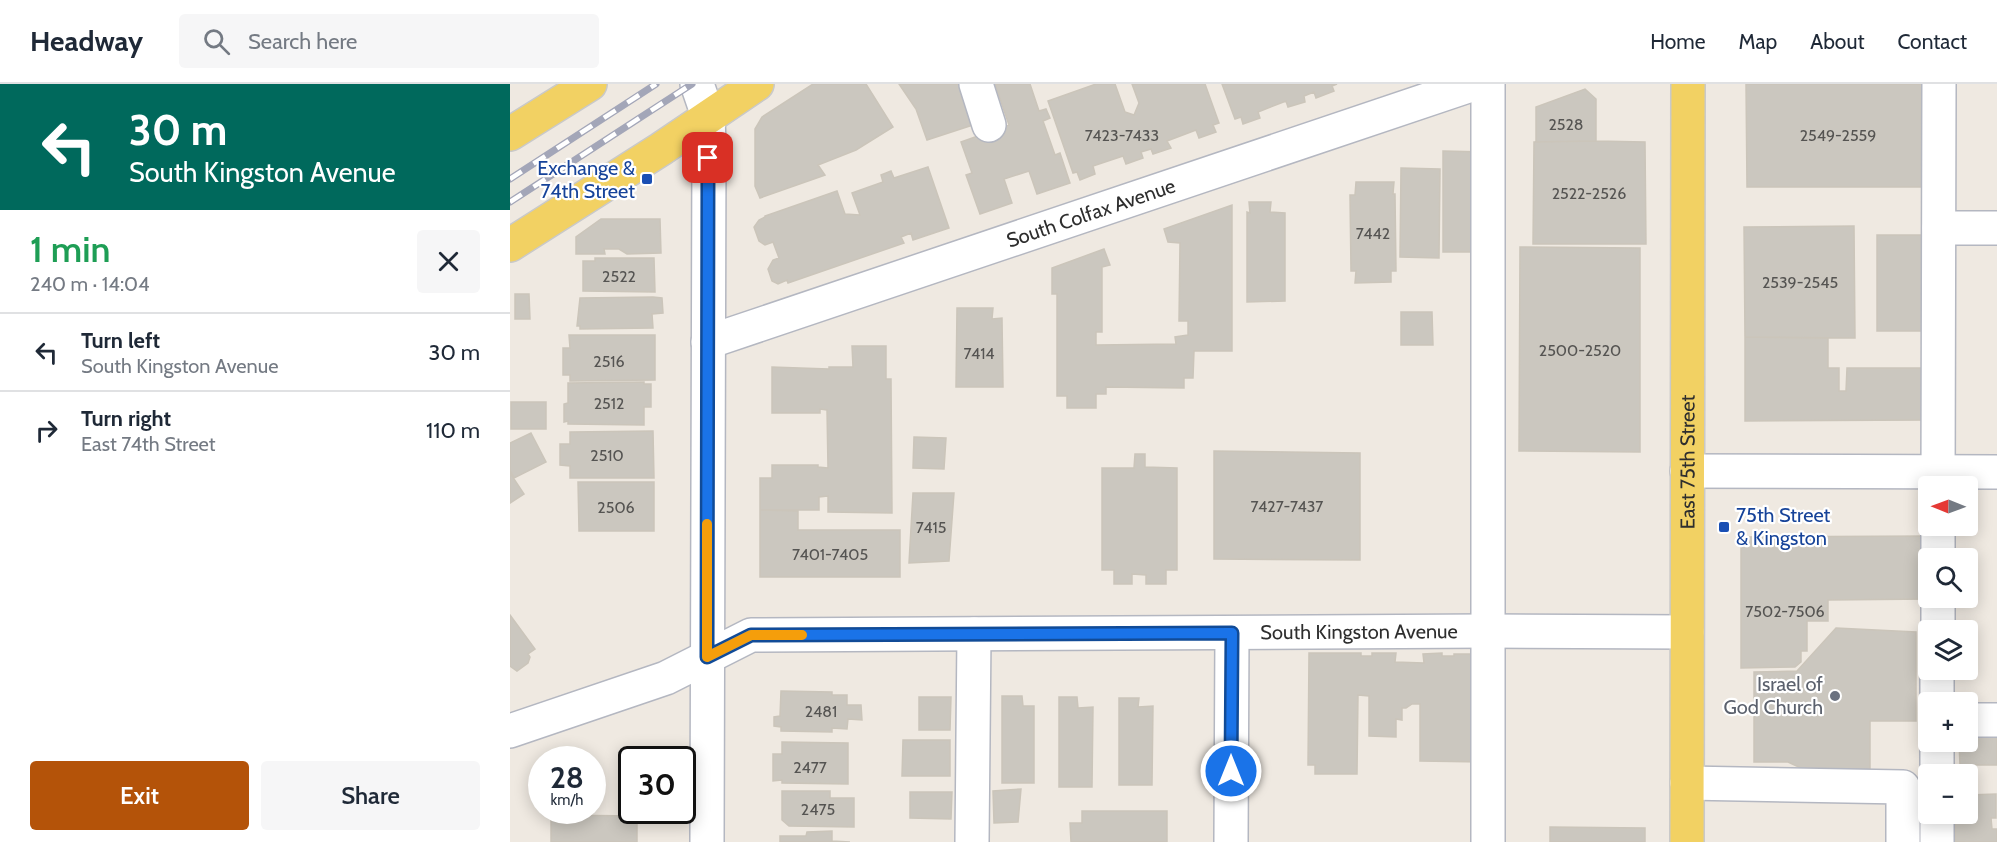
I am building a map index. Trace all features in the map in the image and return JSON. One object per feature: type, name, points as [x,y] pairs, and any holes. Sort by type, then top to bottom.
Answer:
[{"type":"main road","points":[[510,134],[590,84]]},
{"type":"main road","points":[[510,245],[661,149],[757,84]]},
{"type":"main road","name":"East 75th Street","points":[[1687,842],[1688,84]]},
{"type":"street","points":[[697,84],[708,116],[706,842]]},
{"type":"street","points":[[975,84],[989,125]]},
{"type":"street","name":"South Colfax Avenue","points":[[708,342],[1474,84]]},
{"type":"street","points":[[1488,84],[1488,842]]},
{"type":"street","points":[[1938,476],[1939,84]]},
{"type":"street","points":[[1938,228],[1997,228]]},
{"type":"street","points":[[1687,471],[1918,478]]},
{"type":"street","points":[[1963,476],[1997,472]]},
{"type":"street","name":"South Kingston Avenue","points":[[510,731],[666,678],[751,635],[1687,632]]},
{"type":"street","points":[[1231,842],[1232,633]]},
{"type":"street","points":[[972,842],[974,634]]},
{"type":"street","points":[[1978,720],[1997,720]]},
{"type":"street","points":[[1687,783],[1903,787],[1903,842]]},
{"type":"street","points":[[1937,824],[1937,842]]},
{"type":"building","points":[[813,84],[866,84],[893,127],[856,150],[818,165],[825,175],[760,198],[755,186],[755,129],[762,117]]},
{"type":"building","points":[[899,84],[963,84],[976,124],[927,140],[916,109]]},
{"type":"building","points":[[995,84],[1030,84],[1039,111],[1046,109],[1050,118],[1043,121],[1055,155],[1060,153],[1070,183],[1037,194],[1029,171],[1004,179],[1012,203],[980,214],[966,175],[972,173],[961,142],[1009,125]]},
{"type":"building","points":[[1096,84],[1115,84],[1125,112],[1134,115],[1139,103],[1132,84],[1205,84],[1219,123],[1213,125],[1216,132],[1199,138],[1196,130],[1167,141],[1171,148],[1153,154],[1151,149],[1141,152],[1143,158],[1126,164],[1123,156],[1093,166],[1095,174],[1080,180],[1077,172],[1073,173],[1048,101]]},
{"type":"building","points":[[1222,84],[1337,84],[1332,86],[1334,91],[1316,98],[1314,92],[1304,96],[1305,102],[1288,107],[1286,101],[1258,112],[1260,118],[1243,124],[1241,117],[1235,119]]},
{"type":"building","points":[[1746,84],[1929,84],[1930,187],[1747,187]]},
{"type":"building","points":[[1585,89],[1596,99],[1596,141],[1536,142],[1536,107]]},
{"type":"building","points":[[1534,142],[1645,142],[1646,244],[1533,244]]},
{"type":"building","points":[[1443,151],[1485,152],[1486,252],[1443,252]]},
{"type":"building","points":[[928,167],[949,228],[913,240],[911,233],[901,237],[904,243],[788,283],[787,280],[778,284],[772,281],[768,269],[773,260],[779,258],[773,242],[765,245],[759,241],[754,227],[759,220],[837,191],[845,214],[860,215],[852,193],[883,182],[881,175],[891,171],[894,178]]},
{"type":"building","points":[[1401,168],[1440,169],[1439,258],[1400,257]]},
{"type":"building","points":[[1356,182],[1394,182],[1396,271],[1391,271],[1391,282],[1355,283],[1356,271],[1351,271],[1350,195],[1355,195]]},
{"type":"building","points":[[1249,202],[1271,202],[1270,212],[1285,213],[1285,301],[1247,302]]},
{"type":"building","points":[[1232,205],[1232,351],[1194,351],[1193,378],[1184,378],[1184,388],[1106,387],[1106,394],[1096,394],[1096,408],[1067,408],[1067,396],[1057,396],[1057,294],[1052,294],[1052,268],[1104,249],[1110,265],[1102,267],[1102,332],[1096,332],[1096,345],[1176,344],[1175,337],[1188,335],[1188,321],[1179,321],[1180,243],[1168,242],[1164,229]]},
{"type":"building","points":[[601,219],[660,219],[661,253],[627,254],[619,249],[604,249],[605,254],[576,254],[576,237]]},
{"type":"building","points":[[1854,226],[1855,338],[1745,337],[1744,227]]},
{"type":"building","points":[[1877,235],[1923,235],[1923,331],[1877,331]]},
{"type":"building","points":[[1520,247],[1640,248],[1640,452],[1519,451]]},
{"type":"building","points":[[595,258],[654,258],[655,292],[583,291],[583,261],[595,261]]},
{"type":"building","points":[[515,294],[529,294],[530,319],[515,319]]},
{"type":"building","points":[[580,298],[662,298],[663,313],[652,314],[653,328],[580,329],[580,326],[577,326]]},
{"type":"building","points":[[957,308],[993,308],[992,319],[1002,318],[1003,387],[956,387]]},
{"type":"building","points":[[1401,312],[1432,312],[1433,345],[1401,345]]},
{"type":"building","points":[[569,335],[655,335],[655,380],[570,381],[570,375],[563,375],[563,348],[570,348]]},
{"type":"building","points":[[1745,337],[1828,338],[1828,368],[1839,368],[1839,391],[1846,391],[1847,368],[1928,368],[1928,420],[1745,421]]},
{"type":"building","points":[[852,346],[886,346],[886,379],[891,379],[892,513],[828,512],[828,496],[819,497],[819,510],[760,510],[760,478],[772,478],[772,465],[818,465],[818,467],[828,468],[827,410],[820,409],[820,413],[772,413],[772,367],[829,369],[829,367],[853,367]]},
{"type":"building","points":[[644,382],[644,384],[651,384],[651,407],[644,407],[644,425],[568,424],[568,421],[564,422],[564,404],[568,403],[568,383]]},
{"type":"building","points":[[511,402],[546,402],[546,429],[511,429]]},
{"type":"building","points":[[653,431],[654,478],[570,478],[570,466],[560,465],[560,444],[570,444],[570,432]]},
{"type":"building","points":[[531,433],[546,462],[514,478],[510,470],[510,443]]},
{"type":"building","points":[[914,437],[946,438],[944,469],[913,468]]},
{"type":"building","points":[[1214,451],[1360,453],[1360,560],[1214,559]]},
{"type":"building","points":[[1135,454],[1145,454],[1145,467],[1177,468],[1177,570],[1166,570],[1166,584],[1146,584],[1146,575],[1132,574],[1132,584],[1114,584],[1114,570],[1102,570],[1102,468],[1134,468]]},
{"type":"building","points":[[510,473],[524,494],[510,503]]},
{"type":"building","points":[[578,482],[654,482],[654,531],[579,531]]},
{"type":"building","points":[[913,493],[954,493],[949,561],[909,563]]},
{"type":"building","points":[[760,510],[798,511],[798,530],[900,530],[900,577],[760,577]]},
{"type":"building","points":[[1928,536],[1928,548],[1918,548],[1918,599],[1828,600],[1828,621],[1807,621],[1807,651],[1801,651],[1801,662],[1795,667],[1741,668],[1741,537]]},
{"type":"building","points":[[510,615],[535,649],[528,654],[530,657],[528,663],[517,671],[510,666]]},
{"type":"building","name":"Israel of God Church","points":[[1836,628],[1916,632],[1916,721],[1870,721],[1870,769],[1825,769],[1825,779],[1788,762],[1754,762],[1754,672],[1797,671]]},
{"type":"building","points":[[1309,653],[1361,653],[1361,656],[1372,656],[1372,653],[1396,653],[1395,662],[1424,663],[1423,654],[1442,653],[1442,656],[1454,656],[1454,654],[1472,654],[1482,762],[1420,761],[1420,704],[1402,708],[1402,720],[1396,719],[1396,737],[1369,736],[1369,696],[1358,695],[1357,774],[1315,774],[1315,765],[1308,765]]},
{"type":"building","points":[[781,691],[832,692],[832,695],[847,695],[847,705],[861,705],[862,720],[848,719],[847,729],[832,728],[832,732],[781,731],[781,727],[774,726],[774,717],[780,716]]},
{"type":"building","points":[[1002,696],[1022,696],[1023,706],[1034,706],[1034,783],[1002,783]]},
{"type":"building","points":[[919,697],[951,697],[950,730],[919,730]]},
{"type":"building","points":[[1059,697],[1077,697],[1078,708],[1093,707],[1092,787],[1059,787]]},
{"type":"building","points":[[1119,698],[1139,698],[1138,707],[1153,706],[1152,785],[1119,785]]},
{"type":"building","points":[[1978,735],[1997,736],[1997,765],[1960,764],[1959,752],[1978,752]]},
{"type":"building","points":[[903,740],[950,740],[950,776],[902,776]]},
{"type":"building","points":[[782,742],[848,743],[848,784],[773,781],[773,754],[782,754]]},
{"type":"building","points":[[1021,789],[1018,822],[994,823],[993,791]]},
{"type":"building","points":[[782,791],[830,791],[830,798],[854,798],[854,827],[789,826],[782,820]]},
{"type":"building","points":[[910,792],[952,792],[951,819],[910,818]]},
{"type":"building","points":[[1996,794],[1996,818],[1991,818],[1992,829],[1997,829],[1997,842],[1955,842],[1955,824],[1978,824],[1978,795]]},
{"type":"building","points":[[1082,811],[1167,811],[1167,842],[1071,842],[1070,823],[1082,823]]},
{"type":"building","points":[[606,816],[618,816],[618,824],[637,824],[637,842],[551,842],[551,824],[606,824]]},
{"type":"building","points":[[1550,827],[1645,828],[1645,842],[1550,842]]},
{"type":"building","points":[[832,831],[832,841],[850,842],[780,842],[780,836],[806,836],[807,832]]},
{"type":"railway","points":[[510,179],[656,84]]},
{"type":"railway","points":[[510,202],[692,84]]},
{"type":"slow traffic","points":[[707,524],[707,657],[751,635],[802,635]]},
{"type":"place","name":"Exchange & 74th Street","points":[[647,179]]},
{"type":"place","name":"75th Street & Kingston","points":[[1724,527]]},
{"type":"place","name":"Israel of God Church","points":[[1835,696]]},
{"type":"route","points":[[708,158],[707,657],[751,635],[1232,633],[1231,771]]}]
